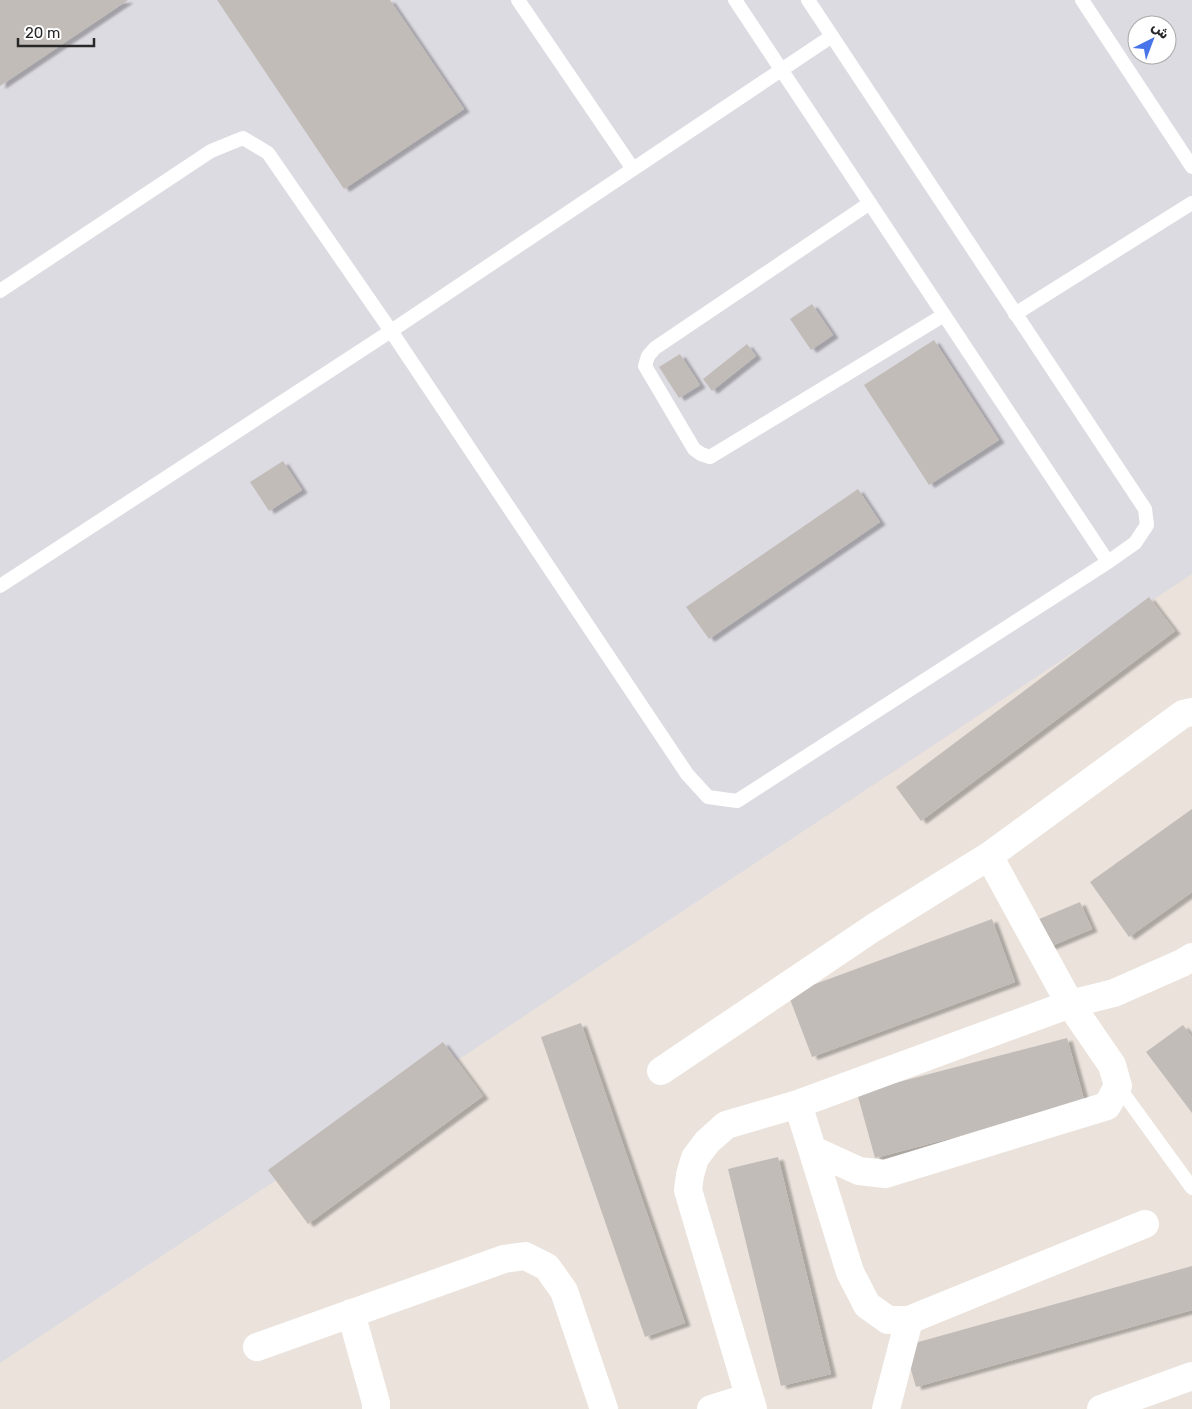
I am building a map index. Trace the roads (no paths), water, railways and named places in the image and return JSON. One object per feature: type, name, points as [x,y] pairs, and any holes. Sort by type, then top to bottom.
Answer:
[{"type":"street","points":[[661,1071],[873,928],[989,856],[1184,714],[1192,712]]},
{"type":"street","points":[[813,1150],[859,1170],[885,1174],[1107,1106],[1118,1086],[1112,1065],[1070,1004],[989,856]]},
{"type":"street","points":[[711,1409],[751,1403],[688,1190],[695,1158],[707,1142],[726,1125],[798,1104],[1070,1004],[1114,993],[1192,957]]},
{"type":"street","points":[[798,1104],[850,1272],[867,1305],[888,1320],[909,1320],[1145,1224]]},
{"type":"street","points":[[257,1347],[504,1259],[525,1256],[547,1267],[564,1292],[604,1409]]},
{"type":"street","points":[[351,1313],[376,1403],[376,1409]]},
{"type":"street","points":[[886,1409],[909,1320]]},
{"type":"street","points":[[1101,1409],[1192,1376]]},
{"type":"lane","points":[[518,0],[633,169]]},
{"type":"lane","points":[[735,0],[1108,562]]},
{"type":"lane","points":[[0,291],[211,151],[243,138],[268,153],[391,331],[687,774],[708,797],[737,801],[1108,562],[1135,543],[1147,525],[1145,509],[808,0]]},
{"type":"lane","points":[[1082,0],[1192,167]]},
{"type":"lane","points":[[0,586],[391,331],[832,36]]},
{"type":"lane","points":[[870,203],[655,348],[648,356],[644,366],[694,449],[710,457],[944,314]]},
{"type":"lane","points":[[1015,314],[1192,203]]},
{"type":"lane","points":[[1118,1086],[1192,1188]]}]
